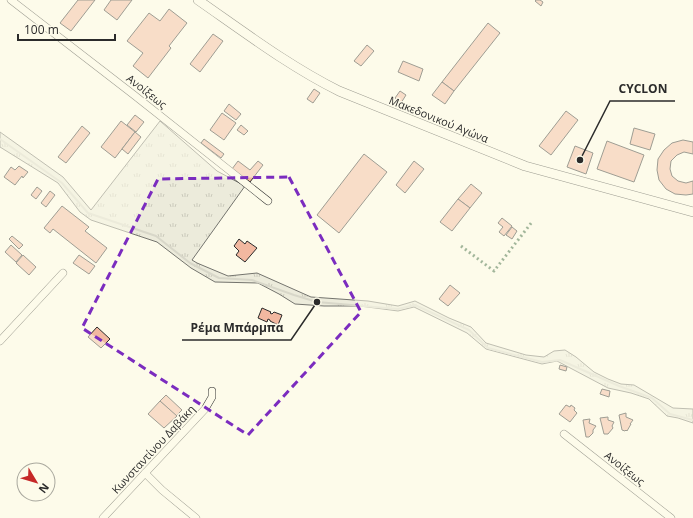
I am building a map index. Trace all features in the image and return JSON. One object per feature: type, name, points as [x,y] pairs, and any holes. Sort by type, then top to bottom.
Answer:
[{"type":"main road","name":"Μακεδονικού Αγώνα","points":[[198,0],[272,52],[316,80],[339,91],[525,166],[693,212]]},
{"type":"street","name":"Ανοίξεως","points":[[11,0],[268,201]]},
{"type":"street","points":[[0,341],[63,273]]},
{"type":"street","name":"Κωνσταντίνου Δαβάκη","points":[[103,518],[205,409],[212,397],[212,391]]},
{"type":"street","name":"Ανοίξεως","points":[[564,434],[671,518]]},
{"type":"street","points":[[145,473],[162,490],[196,518]]},
{"type":"highlighted area","points":[[289,177],[361,312],[248,435],[82,328],[158,179]]},
{"type":"green space","points":[[160,121],[217,171],[245,186],[192,260],[197,263],[228,276],[257,273],[311,297],[368,301],[398,306],[415,301],[471,327],[486,343],[526,355],[544,357],[554,351],[565,350],[594,372],[608,379],[621,384],[634,385],[673,408],[693,409],[693,423],[667,416],[649,399],[608,388],[557,361],[542,364],[486,349],[467,333],[414,307],[398,311],[360,306],[295,304],[258,283],[215,282],[191,268],[157,242],[91,220],[80,212],[58,183],[0,147],[0,132],[63,177],[91,210]]},
{"type":"building","points":[[78,0],[95,0],[71,31],[60,23]]},
{"type":"building","points":[[111,0],[132,0],[117,20],[104,10]]},
{"type":"building","points":[[535,1],[543,2],[541,6]]},
{"type":"building","points":[[169,9],[187,23],[169,46],[171,48],[148,78],[133,66],[143,53],[127,41],[149,13],[160,21]]},
{"type":"building","points":[[488,23],[500,33],[454,91],[442,82]]},
{"type":"building","points":[[213,34],[223,41],[200,72],[190,64]]},
{"type":"building","points":[[367,45],[374,51],[361,66],[354,61]]},
{"type":"building","points":[[403,61],[423,69],[419,81],[398,72]]},
{"type":"building","points":[[442,82],[454,91],[445,104],[432,95]]},
{"type":"building","points":[[314,89],[320,93],[313,103],[307,99]]},
{"type":"building","points":[[400,91],[406,95],[401,103],[395,98]]},
{"type":"building","points":[[229,104],[241,114],[236,120],[224,111]]},
{"type":"building","points":[[566,111],[578,120],[551,155],[539,146]]},
{"type":"building","points":[[222,113],[236,123],[224,140],[210,130]]},
{"type":"building","points":[[135,115],[144,122],[136,132],[127,125]]},
{"type":"building","points":[[121,121],[135,132],[115,158],[101,147]]},
{"type":"building","points":[[241,125],[248,131],[244,135],[237,130]]},
{"type":"building","points":[[82,126],[90,133],[66,163],[58,157]]},
{"type":"building","points":[[634,128],[655,134],[650,150],[630,144]]},
{"type":"building","points":[[135,132],[141,137],[128,154],[122,149]]},
{"type":"building","points":[[204,139],[224,154],[221,158],[201,143]]},
{"type":"building","points":[[683,140],[693,142],[693,154],[684,152],[677,155],[671,161],[670,169],[672,176],[678,181],[686,183],[693,181],[693,194],[686,195],[675,194],[666,189],[659,180],[657,170],[658,159],[664,150],[672,143]]},
{"type":"building","points":[[607,141],[644,155],[634,182],[597,169]]},
{"type":"building","points":[[575,146],[593,153],[586,174],[567,167]]},
{"type":"building","points":[[364,154],[387,172],[339,233],[317,215]]},
{"type":"building","points":[[238,161],[250,170],[258,161],[263,165],[250,182],[232,169]]},
{"type":"building","points":[[414,161],[424,169],[405,193],[396,185]]},
{"type":"building","points":[[19,166],[28,172],[23,178],[22,176],[15,185],[4,177],[11,167],[15,170]]},
{"type":"building","points":[[471,184],[482,193],[470,208],[458,199]]},
{"type":"building","points":[[37,187],[42,191],[36,199],[31,195]]},
{"type":"building","points":[[50,191],[55,195],[46,207],[41,203]]},
{"type":"building","points":[[458,199],[470,208],[452,231],[440,222]]},
{"type":"building","points":[[62,206],[89,227],[85,231],[107,248],[96,263],[53,229],[50,233],[44,228]]},
{"type":"building","points":[[502,218],[512,226],[504,236],[499,232],[503,227],[498,223]]},
{"type":"building","points":[[512,227],[517,231],[512,239],[506,235]]},
{"type":"building","points":[[12,236],[23,245],[19,249],[9,239]]},
{"type":"building","points":[[239,239],[245,244],[247,241],[257,248],[245,262],[236,255],[239,251],[234,246]]},
{"type":"building","points":[[11,245],[22,255],[16,262],[5,252]]},
{"type":"building","points":[[23,255],[36,267],[29,275],[16,263]]},
{"type":"building","points":[[79,255],[95,266],[89,274],[73,263]]},
{"type":"building","points":[[450,285],[460,293],[448,306],[439,299]]},
{"type":"building","points":[[262,308],[271,312],[270,313],[272,314],[274,312],[282,315],[278,325],[268,319],[267,322],[258,318]]},
{"type":"building","points":[[97,327],[110,339],[101,348],[88,337]]},
{"type":"building","points":[[560,365],[567,367],[566,371],[559,369]]},
{"type":"building","points":[[602,389],[610,391],[609,397],[600,394]]},
{"type":"building","points":[[166,395],[182,410],[176,416],[160,401]]},
{"type":"building","points":[[160,401],[177,416],[164,428],[148,414]]},
{"type":"building","points":[[566,405],[570,407],[571,405],[575,408],[574,410],[577,413],[570,422],[559,414]]},
{"type":"building","points":[[626,413],[626,417],[633,420],[627,431],[625,431],[622,430],[619,415]]},
{"type":"building","points":[[608,417],[608,420],[614,422],[612,426],[613,428],[608,434],[604,434],[600,418]]},
{"type":"building","points":[[590,419],[589,423],[596,426],[593,433],[589,437],[586,437],[583,420]]},
{"type":"waterway","points":[[0,139],[62,183],[88,213],[156,236],[190,263],[219,278],[252,280],[317,302],[398,309],[415,305],[469,330],[488,348],[542,362],[560,360],[619,386],[652,398],[670,414],[693,420]]},
{"type":"hedge","points":[[461,246],[494,271],[532,222]]},
{"type":"place","name":"CYCLON","points":[[580,160]]},
{"type":"place","name":"Ρέμα Μπάρμπα","points":[[317,302]]}]
